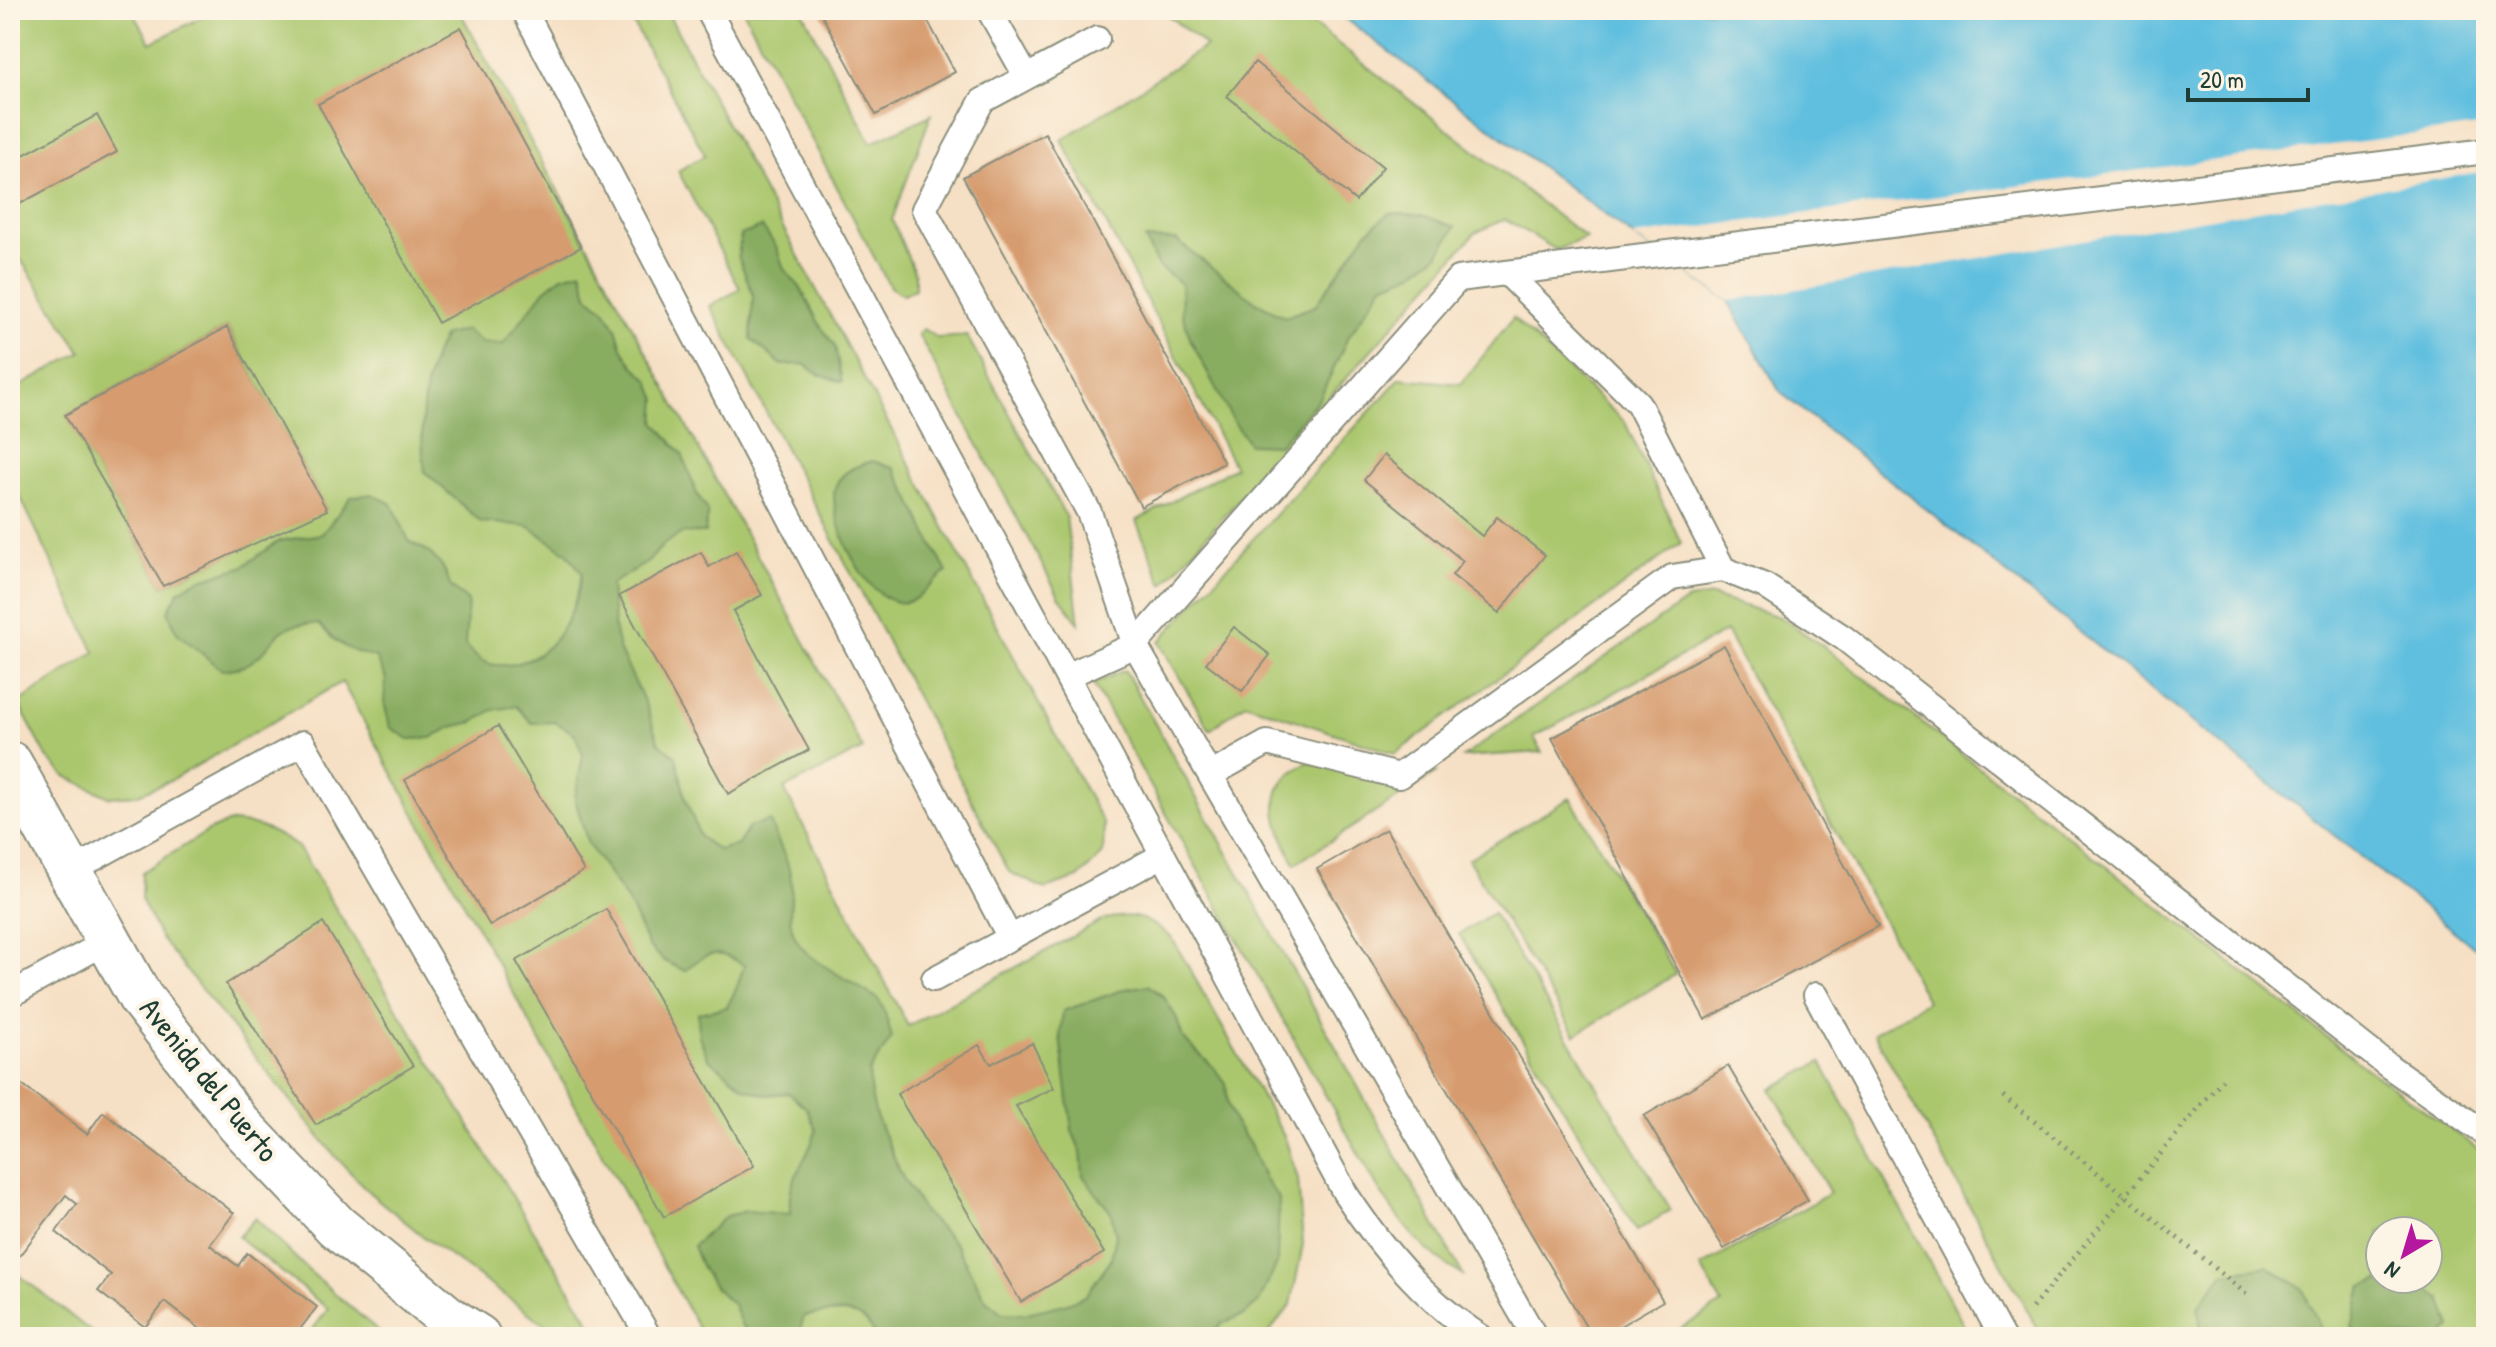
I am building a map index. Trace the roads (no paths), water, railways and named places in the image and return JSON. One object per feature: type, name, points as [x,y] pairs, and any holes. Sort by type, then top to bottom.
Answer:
[{"type":"street","name":"Avenida del Puerto","points":[[10,764],[140,997],[238,1123],[336,1226],[448,1318],[478,1337]]},
{"type":"lane","points":[[524,10],[1010,938]]},
{"type":"lane","points":[[708,10],[1345,1193],[1369,1231],[1424,1290],[1481,1337]]},
{"type":"lane","points":[[989,10],[1026,76]]},
{"type":"lane","points":[[1097,39],[982,101],[924,209],[1089,512],[1135,645],[1535,1337]]},
{"type":"lane","points":[[1067,676],[1135,645],[1458,279],[2486,151]]},
{"type":"lane","points":[[1507,273],[1638,403],[1723,569]]},
{"type":"lane","points":[[1210,775],[1267,743],[1399,776],[1672,577],[1723,569],[1765,586],[1844,638],[2390,1067],[2486,1134]]},
{"type":"lane","points":[[69,872],[303,743],[649,1337]]},
{"type":"lane","points":[[934,979],[1163,855]]},
{"type":"lane","points":[[10,995],[108,941]]},
{"type":"lane","points":[[1816,995],[2002,1337]]},
{"type":"water","points":[[1334,10],[2486,10],[2486,957],[1780,392],[1728,301],[1633,236]]}]
